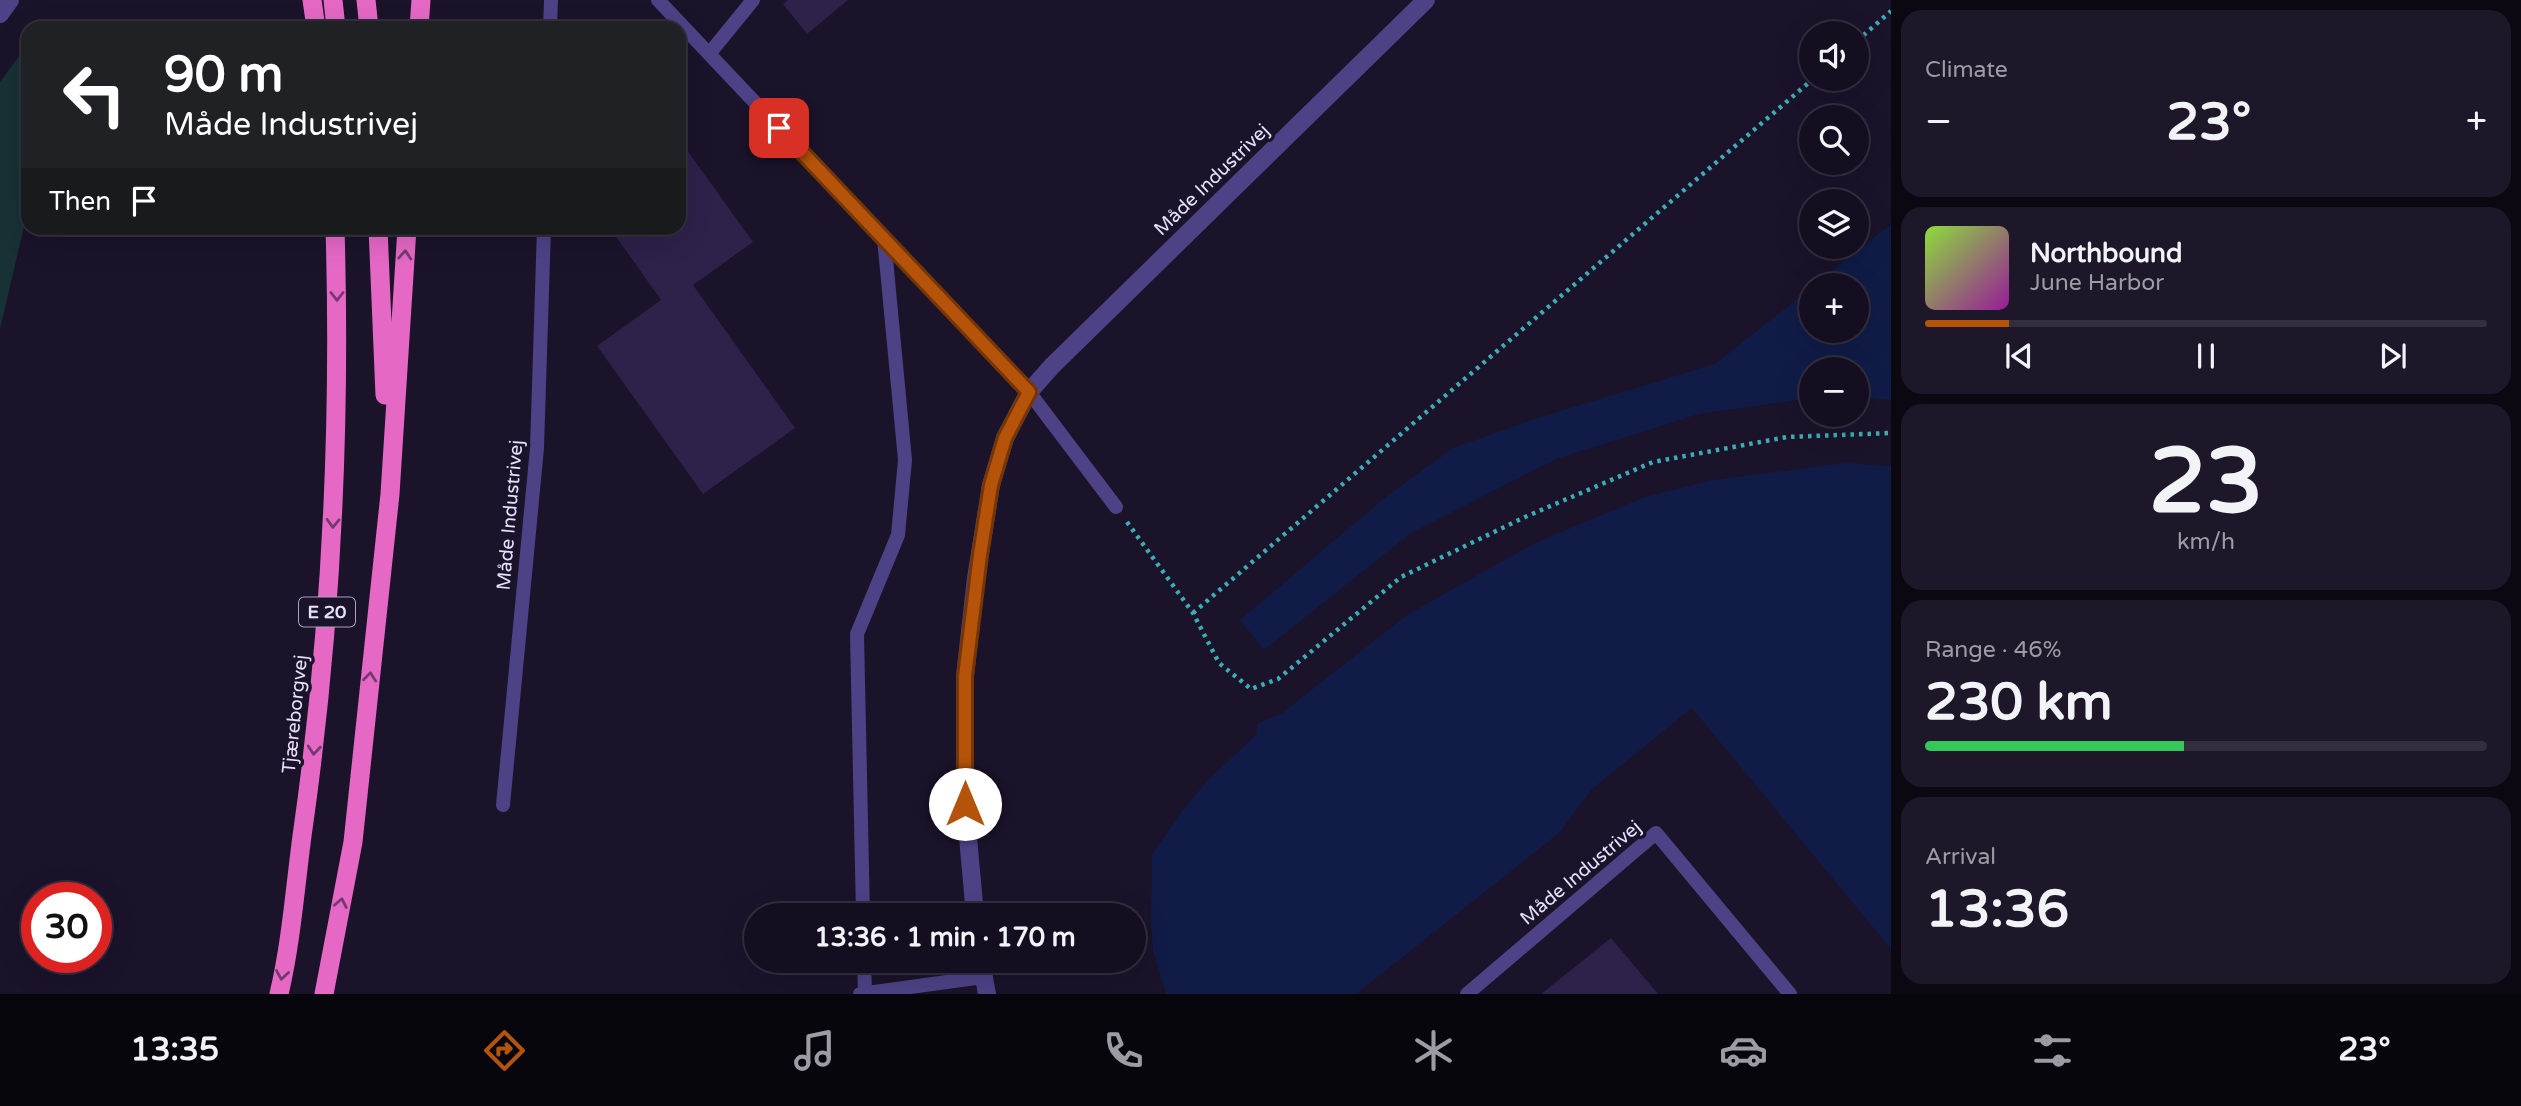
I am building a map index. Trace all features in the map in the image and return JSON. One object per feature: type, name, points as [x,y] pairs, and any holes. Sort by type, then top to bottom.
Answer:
[{"type":"highway","points":[[312,0],[315,21]]},
{"type":"highway","points":[[333,0],[335,21]]},
{"type":"highway","points":[[366,0],[368,21]]},
{"type":"highway","points":[[420,21],[421,0]]},
{"type":"highway","name":"Tjæreborgvej","points":[[279,994],[313,763],[331,559],[337,425],[335,235]]},
{"type":"highway","name":"E 20","points":[[324,994],[353,842],[390,494],[378,235]]},
{"type":"highway","points":[[390,494],[407,235]]},
{"type":"street","points":[[0,14],[10,0]]},
{"type":"street","name":"Måde Industrivej","points":[[974,903],[965,804],[965,676],[976,578],[991,485],[1005,438],[1029,392],[1090,326],[1426,0]]},
{"type":"lane","points":[[550,21],[551,0]]},
{"type":"lane","points":[[658,0],[678,21]]},
{"type":"lane","points":[[709,54],[753,0]]},
{"type":"lane","points":[[686,30],[1029,392],[1116,507]]},
{"type":"lane","name":"Måde Industrivej","points":[[503,805],[537,448],[544,235]]},
{"type":"lane","points":[[863,903],[857,634],[898,535],[905,460],[884,238]]},
{"type":"lane","name":"Måde Industrivej","points":[[1466,994],[1657,833],[1790,994]]},
{"type":"lane","points":[[863,973],[862,994],[984,977]]},
{"type":"path","points":[[1869,30],[1891,11]]},
{"type":"path","points":[[1193,613],[1799,91]]},
{"type":"path","points":[[1116,507],[1193,613],[1219,663],[1251,689],[1278,679],[1401,577],[1525,517],[1653,462],[1787,437],[1891,433]]},
{"type":"green space","points":[[21,54],[22,235],[0,329],[0,82]]},
{"type":"water","points":[[1891,224],[1891,400],[1869,398],[1869,357],[1799,357],[1799,400],[1699,414],[1556,459],[1411,533],[1264,650],[1240,620],[1388,495],[1453,448],[1537,418],[1715,364],[1799,298],[1799,343],[1869,343],[1869,273],[1829,273],[1847,259],[1869,259],[1869,241]]},
{"type":"water","points":[[1845,463],[1891,466],[1891,949],[1692,708],[1592,789],[1559,833],[1356,994],[1166,994],[1153,950],[1152,855],[1182,811],[1208,780],[1257,734],[1257,724],[1282,713],[1407,615],[1535,543],[1642,498],[1713,480]]},
{"type":"building","points":[[788,0],[848,0],[807,34],[783,4]]},
{"type":"building","points":[[686,149],[753,242],[693,285],[795,428],[703,494],[597,346],[661,300],[615,235],[686,235]]},
{"type":"building","points":[[1611,938],[1658,994],[1541,994]]},
{"type":"route","points":[[779,128],[1029,392],[1005,438],[991,485],[976,578],[965,676],[965,804]]}]
